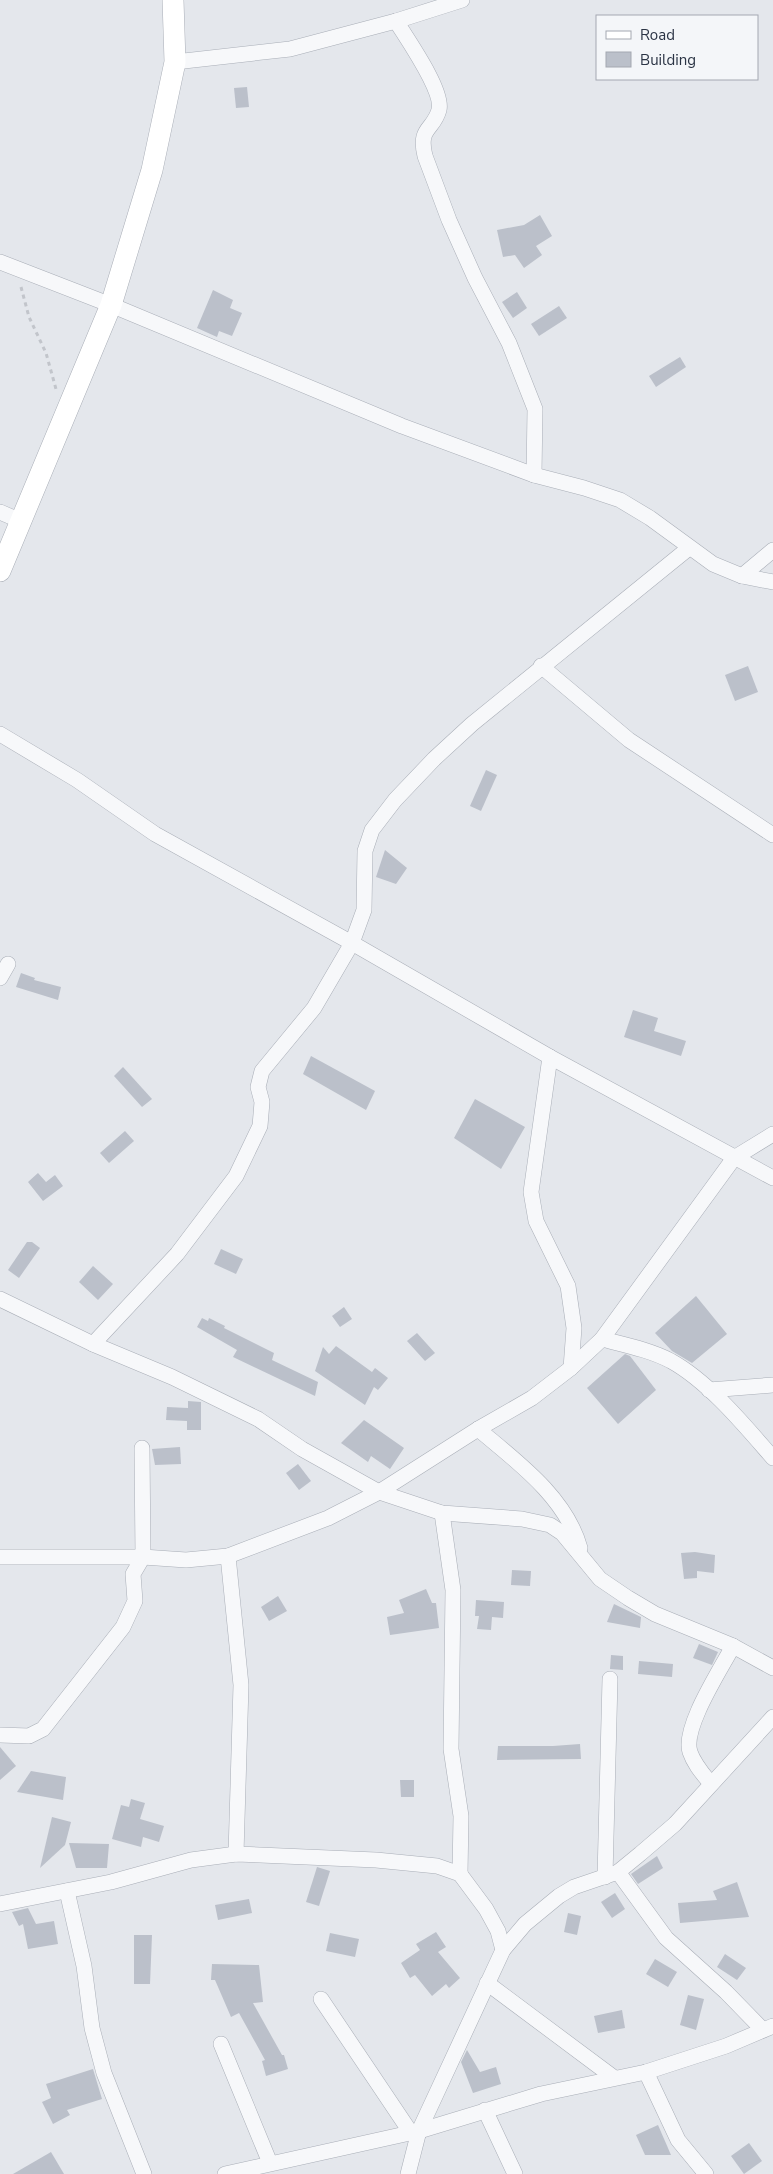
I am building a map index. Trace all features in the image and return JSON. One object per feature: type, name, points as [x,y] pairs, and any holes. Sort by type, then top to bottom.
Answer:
[{"type":"main road","points":[[0,571],[111,305],[152,170],[175,62],[174,0]]},
{"type":"street","points":[[175,62],[290,49],[396,21],[462,0]]},
{"type":"street","points":[[396,21],[432,83],[438,98],[439,110],[424,135],[422,145],[425,156],[448,220],[475,278],[509,343],[535,409],[534,476]]},
{"type":"street","points":[[6,265],[111,305],[402,426],[534,476],[584,488],[620,500],[650,518],[713,564],[742,576],[773,582]]},
{"type":"street","points":[[0,512],[21,521]]},
{"type":"street","points":[[93,1344],[177,1254],[236,1176],[260,1126],[262,1102],[258,1087],[262,1071],[314,1008],[352,943],[364,910],[365,851],[372,830],[395,800],[434,758],[542,666],[689,548]]},
{"type":"street","points":[[742,576],[773,550]]},
{"type":"street","points":[[542,666],[629,740],[773,835]]},
{"type":"street","points":[[0,734],[76,780],[154,834],[352,943],[550,1057],[773,1178]]},
{"type":"street","points":[[0,978],[8,964]]},
{"type":"street","points":[[550,1057],[531,1192],[536,1221],[568,1286],[574,1328],[571,1368]]},
{"type":"street","points":[[0,1557],[143,1557],[194,1560],[228,1556],[328,1518],[378,1492],[478,1429],[532,1398],[571,1368],[602,1339],[734,1158],[773,1134]]},
{"type":"street","points":[[0,1299],[93,1344],[172,1377],[258,1419],[302,1449],[378,1492],[442,1513],[528,1520],[550,1525],[562,1534],[600,1578],[635,1602],[695,1632],[733,1646],[773,1668]]},
{"type":"street","points":[[602,1339],[655,1354],[672,1362],[709,1390],[739,1418],[773,1458]]},
{"type":"street","points":[[709,1390],[773,1385]]},
{"type":"street","points":[[478,1429],[518,1462],[547,1492],[563,1513],[577,1537],[583,1559]]},
{"type":"street","points":[[0,1735],[29,1736],[37,1733],[50,1722],[123,1627],[135,1601],[134,1574],[143,1557],[142,1448]]},
{"type":"street","points":[[442,1513],[453,1590],[451,1749],[461,1816],[460,1874]]},
{"type":"street","points":[[228,1556],[241,1685],[236,1854]]},
{"type":"street","points":[[711,1784],[696,1766],[690,1751],[688,1737],[694,1721],[733,1646]]},
{"type":"street","points":[[225,2174],[415,2132],[485,2110],[613,2077],[646,2072],[726,2046],[768,2028],[666,1938],[612,1874],[610,1679]]},
{"type":"street","points":[[408,2174],[415,2132],[503,1950],[525,1924],[558,1896],[612,1874],[675,1824],[773,1718]]},
{"type":"street","points":[[0,1904],[111,1882],[191,1860],[236,1854],[376,1860],[437,1866],[460,1874],[486,1909],[498,1932],[503,1950]]},
{"type":"street","points":[[67,1890],[84,1966],[92,2028],[104,2073],[144,2174]]},
{"type":"street","points":[[487,1983],[613,2077]]},
{"type":"street","points":[[321,1999],[415,2132]]},
{"type":"street","points":[[221,2044],[270,2163]]},
{"type":"street","points":[[646,2072],[678,2140],[706,2174]]},
{"type":"street","points":[[485,2110],[515,2174]]},
{"type":"path","points":[[6,265],[21,286],[29,316],[46,353],[57,395],[66,410]]},
{"type":"building","points":[[247,87],[249,107],[236,108],[234,88]]},
{"type":"building","points":[[540,215],[552,236],[536,246],[542,255],[524,268],[515,255],[503,257],[497,230],[524,225]]},
{"type":"building","points":[[213,290],[233,300],[230,308],[242,313],[232,336],[219,331],[217,337],[197,328]]},
{"type":"building","points":[[517,292],[527,308],[513,318],[502,302]]},
{"type":"building","points":[[559,306],[567,318],[539,336],[531,324]]},
{"type":"building","points":[[680,357],[686,367],[656,387],[649,376]]},
{"type":"building","points":[[748,666],[758,692],[735,701],[725,675]]},
{"type":"building","points":[[486,770],[497,775],[481,811],[470,806]]},
{"type":"building","points":[[385,850],[407,868],[396,884],[376,877]]},
{"type":"building","points":[[21,973],[35,978],[34,980],[61,987],[58,1000],[16,987]]},
{"type":"building","points":[[633,1010],[658,1018],[654,1031],[686,1041],[681,1056],[624,1037]]},
{"type":"building","points":[[311,1056],[375,1091],[366,1110],[303,1074]]},
{"type":"building","points":[[123,1067],[152,1099],[142,1107],[114,1076]]},
{"type":"building","points":[[475,1099],[525,1127],[501,1169],[454,1138]]},
{"type":"building","points":[[125,1131],[134,1141],[109,1163],[100,1153]]},
{"type":"building","points":[[38,1173],[46,1182],[55,1175],[63,1186],[43,1201],[28,1182]]},
{"type":"building","points":[[27,1242],[32,1242],[40,1248],[19,1278],[8,1270]]},
{"type":"building","points":[[221,1249],[243,1259],[236,1274],[214,1264]]},
{"type":"building","points":[[93,1266],[113,1284],[98,1300],[79,1282]]},
{"type":"building","points":[[696,1296],[727,1334],[692,1363],[672,1351],[655,1333]]},
{"type":"building","points":[[344,1307],[352,1319],[340,1327],[332,1316]]},
{"type":"building","points":[[202,1318],[208,1321],[209,1318],[225,1326],[224,1328],[274,1353],[272,1360],[318,1382],[315,1396],[233,1357],[237,1350],[197,1327]]},
{"type":"building","points":[[417,1333],[435,1353],[425,1361],[407,1341]]},
{"type":"building","points":[[336,1346],[372,1372],[375,1368],[388,1378],[378,1390],[374,1387],[365,1405],[315,1371],[323,1347],[329,1354]]},
{"type":"building","points":[[625,1354],[630,1356],[656,1390],[618,1424],[587,1388]]},
{"type":"building","points":[[188,1401],[201,1402],[201,1430],[187,1430],[187,1421],[166,1420],[167,1407],[188,1408]]},
{"type":"building","points":[[364,1420],[404,1448],[390,1469],[371,1456],[368,1462],[341,1443]]},
{"type":"building","points":[[180,1447],[181,1464],[155,1465],[152,1449]]},
{"type":"building","points":[[298,1464],[311,1481],[299,1490],[286,1473]]},
{"type":"building","points":[[695,1552],[715,1555],[714,1573],[697,1571],[697,1578],[684,1579],[681,1553]]},
{"type":"building","points":[[512,1570],[531,1571],[530,1586],[511,1585]]},
{"type":"building","points":[[426,1589],[432,1603],[436,1603],[439,1628],[390,1635],[387,1617],[404,1613],[399,1600]]},
{"type":"building","points":[[278,1596],[287,1611],[269,1621],[261,1607]]},
{"type":"building","points":[[476,1600],[504,1602],[503,1618],[492,1617],[491,1630],[477,1629],[479,1616],[475,1616]]},
{"type":"building","points":[[614,1604],[641,1617],[640,1628],[607,1622]]},
{"type":"building","points":[[699,1644],[718,1652],[712,1665],[693,1658]]},
{"type":"building","points":[[611,1655],[623,1656],[623,1670],[610,1669]]},
{"type":"building","points":[[639,1661],[673,1664],[672,1677],[638,1674]]},
{"type":"building","points":[[580,1744],[581,1759],[497,1760],[498,1746]]},
{"type":"building","points":[[0,1747],[16,1766],[0,1780]]},
{"type":"building","points":[[31,1771],[66,1777],[63,1800],[17,1792]]},
{"type":"building","points":[[400,1780],[414,1780],[414,1797],[401,1797]]},
{"type":"building","points":[[131,1799],[145,1803],[140,1819],[164,1826],[159,1842],[143,1837],[141,1847],[112,1839],[121,1805],[129,1807]]},
{"type":"building","points":[[52,1817],[71,1822],[65,1845],[40,1868]]},
{"type":"building","points":[[69,1843],[109,1844],[107,1868],[76,1868]]},
{"type":"building","points":[[657,1856],[663,1868],[638,1884],[631,1874]]},
{"type":"building","points":[[317,1867],[330,1871],[319,1906],[306,1902]]},
{"type":"building","points":[[737,1882],[749,1917],[680,1923],[678,1903],[717,1900],[713,1891]]},
{"type":"building","points":[[615,1893],[625,1909],[612,1918],[601,1902]]},
{"type":"building","points":[[249,1899],[252,1913],[218,1920],[215,1905]]},
{"type":"building","points":[[28,1908],[36,1924],[54,1921],[58,1944],[28,1949],[23,1924],[19,1926],[12,1912]]},
{"type":"building","points":[[568,1913],[581,1916],[577,1935],[564,1932]]},
{"type":"building","points":[[436,1932],[446,1947],[438,1952],[460,1978],[449,1988],[446,1984],[432,1996],[415,1975],[410,1978],[401,1963],[420,1950],[416,1944]]},
{"type":"building","points":[[330,1933],[359,1939],[355,1957],[326,1951]]},
{"type":"building","points":[[134,1935],[152,1935],[150,1984],[134,1984]]},
{"type":"building","points":[[725,1954],[746,1968],[737,1980],[717,1967]]},
{"type":"building","points":[[655,1959],[677,1972],[668,1987],[646,1974]]},
{"type":"building","points":[[212,1964],[259,1965],[263,2002],[253,2003],[282,2055],[284,2055],[288,2069],[266,2076],[262,2061],[265,2060],[239,2013],[231,2017],[215,1980],[211,1980]]},
{"type":"building","points":[[688,1995],[704,1999],[696,2030],[680,2025]]},
{"type":"building","points":[[622,2010],[625,2028],[598,2033],[594,2016]]},
{"type":"building","points":[[467,2050],[480,2072],[496,2067],[501,2084],[473,2093],[461,2062]]},
{"type":"building","points":[[93,2069],[102,2099],[67,2110],[70,2115],[53,2124],[42,2102],[51,2098],[46,2084]]},
{"type":"building","points":[[658,2125],[671,2155],[645,2155],[636,2135]]},
{"type":"building","points":[[749,2143],[762,2161],[744,2174],[731,2156]]},
{"type":"building","points":[[51,2152],[64,2174],[13,2174]]}]
